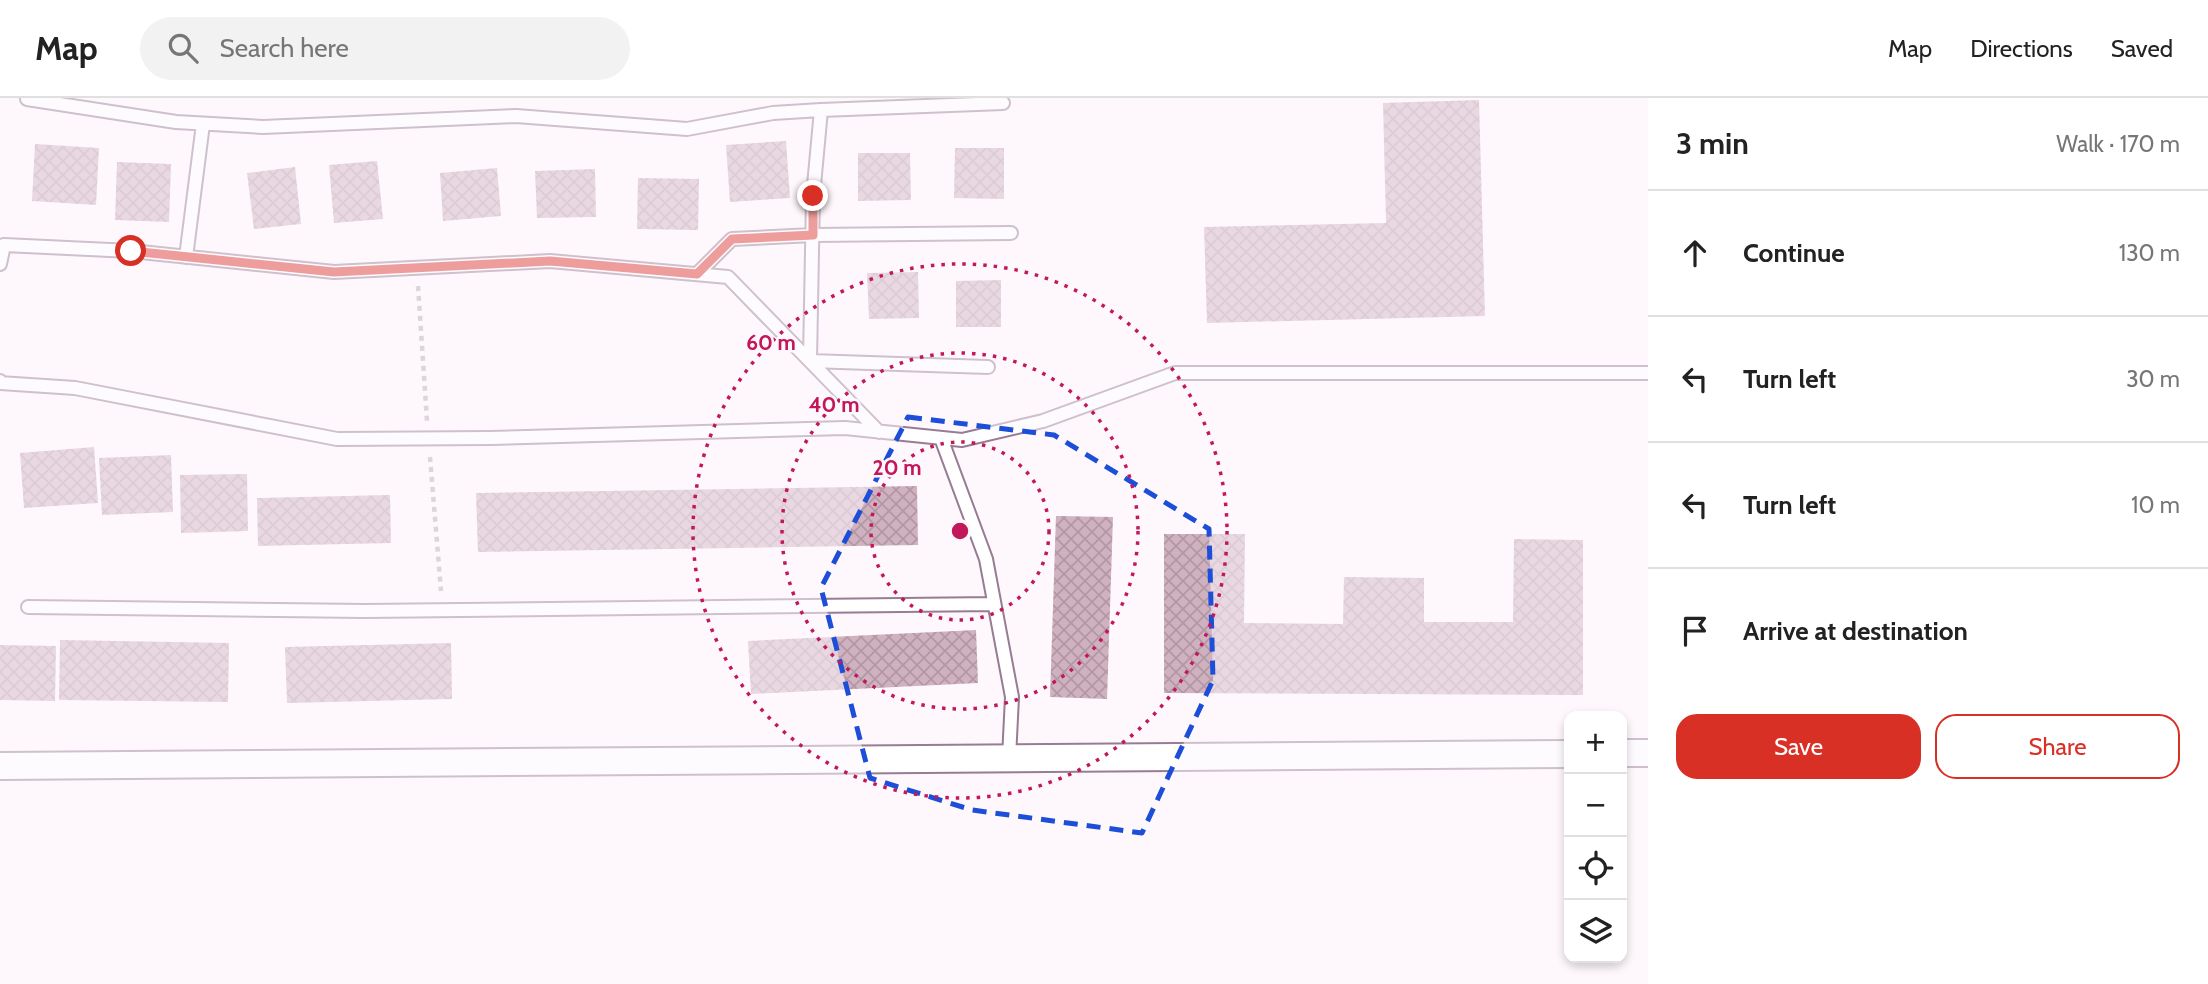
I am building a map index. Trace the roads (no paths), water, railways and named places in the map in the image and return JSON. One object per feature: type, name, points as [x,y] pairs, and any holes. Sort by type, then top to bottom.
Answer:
[{"type":"street","points":[[1627,753],[1648,753]]},
{"type":"street","points":[[0,766],[1564,754]]},
{"type":"lane","points":[[27,100],[176,122],[263,127],[516,116],[687,129],[773,113],[1003,103]]},
{"type":"lane","points":[[810,361],[813,196],[821,110]]},
{"type":"lane","points":[[186,257],[203,124]]},
{"type":"lane","points":[[697,274],[732,239],[813,235],[1011,233]]},
{"type":"lane","points":[[0,264],[4,245],[131,251],[334,272],[550,261],[728,277],[879,432]]},
{"type":"lane","points":[[810,361],[988,367]]},
{"type":"lane","points":[[0,381],[75,388],[337,439],[491,438],[845,428],[962,440],[1043,421],[1175,373],[1648,373]]},
{"type":"lane","points":[[941,438],[986,559],[1012,697],[1009,758]]},
{"type":"lane","points":[[28,607],[365,611],[995,604]]}]
